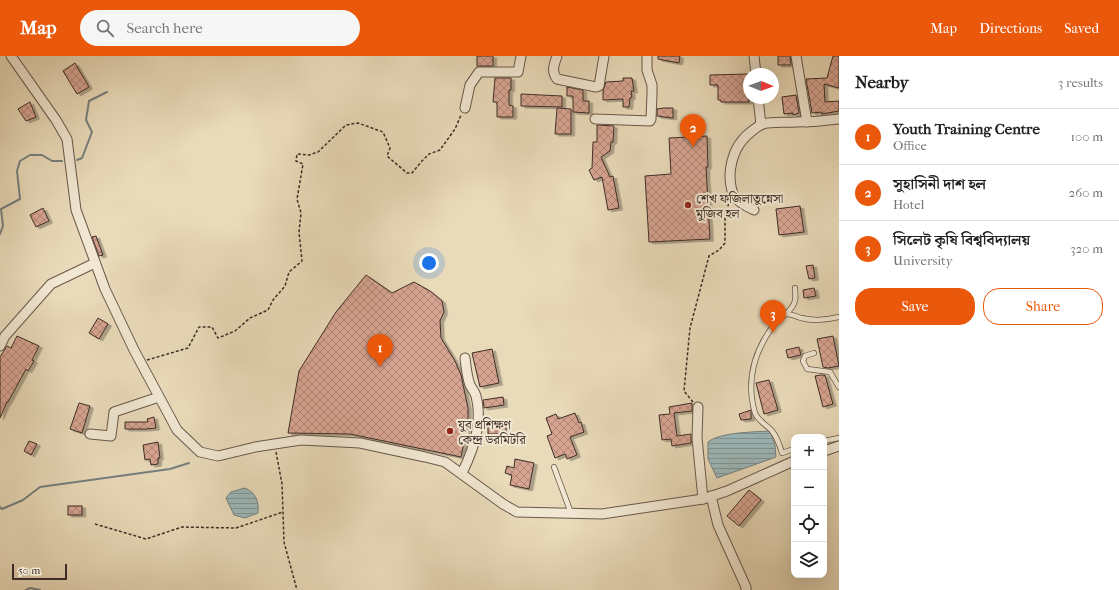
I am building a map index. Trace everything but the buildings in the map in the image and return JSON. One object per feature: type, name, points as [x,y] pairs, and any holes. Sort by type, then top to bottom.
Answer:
[{"type":"street","points":[[11,56],[56,120],[67,139],[76,210],[105,289],[140,363],[177,430],[200,452],[218,456],[255,447],[301,440],[360,443],[445,462],[503,504],[517,512],[572,514],[602,514],[707,497],[727,491],[791,462]]},
{"type":"street","points":[[464,108],[470,85],[479,72],[518,72],[521,56]]},
{"type":"street","points":[[557,56],[553,68],[554,75],[557,79],[596,87],[599,86],[604,56]]},
{"type":"street","points":[[595,119],[650,121],[652,85],[647,70],[648,56]]},
{"type":"street","points":[[754,56],[755,68]]},
{"type":"street","points":[[796,56],[807,122]]},
{"type":"street","points":[[758,104],[760,125]]},
{"type":"street","points":[[754,210],[740,204],[732,194],[730,184],[731,163],[736,146],[760,125],[769,123],[839,119]]},
{"type":"street","points":[[0,346],[5,336],[50,284],[95,263]]},
{"type":"street","points":[[462,473],[470,457],[476,437],[478,408],[476,395],[470,385],[465,358]]},
{"type":"street","points":[[90,434],[111,436],[114,412],[159,397]]},
{"type":"street","points":[[698,407],[697,438],[700,478],[718,525],[746,590]]},
{"type":"street","points":[[827,450],[839,446]]},
{"type":"lane","points":[[791,451],[782,453],[771,429],[763,424],[756,415],[751,380],[753,366],[761,345],[774,325],[792,307],[795,301],[795,288]]},
{"type":"lane","points":[[786,314],[793,314],[799,317],[819,320],[839,317]]},
{"type":"lane","points":[[814,353],[805,356],[803,361],[807,369],[830,372],[839,387]]},
{"type":"lane","points":[[827,440],[839,438]]},
{"type":"lane","points":[[554,467],[572,514]]},
{"type":"path","points":[[140,363],[151,358],[188,348],[199,327],[212,327],[218,338],[235,331],[250,318],[268,310],[273,300],[285,286],[289,272],[302,261],[299,232],[301,213],[297,199],[303,164],[296,162],[297,154],[309,155],[318,152],[346,125],[358,123],[383,132],[390,148],[387,156],[407,173],[412,173],[429,154],[440,150],[455,129],[464,108]]},
{"type":"path","points":[[698,407],[684,390],[690,328],[709,256],[719,250],[726,243],[725,214],[732,194]]},
{"type":"path","points":[[275,444],[282,484],[284,542],[297,590]]},
{"type":"path","points":[[95,524],[146,539],[182,528],[236,528],[283,512]]},
{"type":"water","points":[[770,431],[775,445],[776,457],[717,478],[708,459],[708,442],[729,434]]},
{"type":"water","points":[[245,488],[252,492],[256,498],[258,513],[245,518],[234,515],[226,498],[231,492]]},
{"type":"waterway","points":[[77,160],[82,158],[92,132],[86,120],[89,101],[107,92]]},
{"type":"waterway","points":[[0,234],[3,226],[1,209],[20,199],[17,171],[20,161],[30,155],[42,155],[52,161],[62,161]]},
{"type":"waterway","points":[[0,507],[2,509],[23,500],[40,487],[170,469],[189,463]]},
{"type":"waterway","points":[[26,590],[30,588],[40,590]]},
{"type":"place","name":"সুহাসিনী দাশ হল","points":[[693,147]]},
{"type":"place","name":"শেখ ফজিলাতুন্নেসা মুজিব হল","points":[[688,205]]},
{"type":"place","name":"সিলেট কৃষি বিশ্ববিদ্যালয়","points":[[773,333]]},
{"type":"place","name":"Youth Training Centre","points":[[380,367]]},
{"type":"place","name":"যুব প্রশিক্ষণ কেন্দ্র ডরমিটরি","points":[[450,431]]}]
